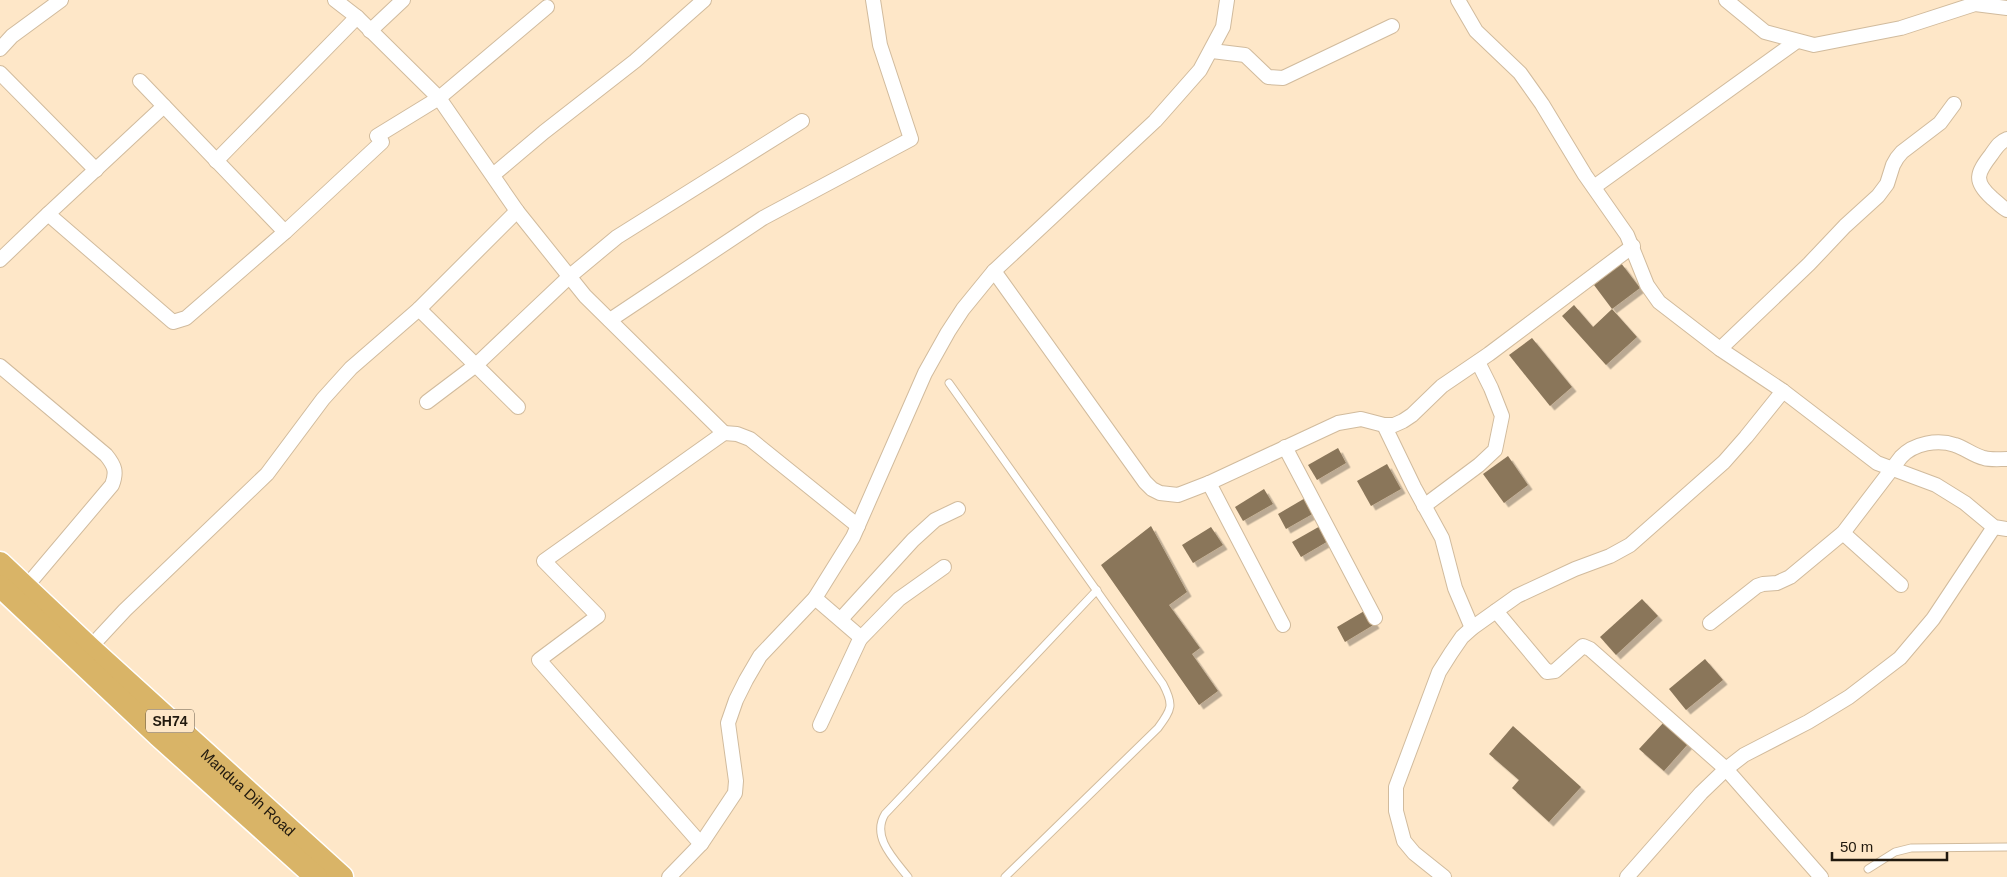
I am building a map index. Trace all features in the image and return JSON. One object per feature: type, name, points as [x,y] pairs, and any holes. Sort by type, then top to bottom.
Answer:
[{"type":"main road","name":"Mandua Dih Road","points":[[0,562],[84,654],[316,877]]},
{"type":"main road","name":"Mandua Dih Road","points":[[0,586],[84,654],[342,877]]},
{"type":"street","points":[[0,49],[12,36],[60,0]]},
{"type":"street","points":[[335,0],[357,17],[439,98],[517,211],[585,296],[724,433],[736,434],[750,439],[858,526]]},
{"type":"street","points":[[370,30],[403,0]]},
{"type":"street","points":[[493,175],[635,61],[704,0]]},
{"type":"street","points":[[610,320],[763,218],[911,139],[880,45],[872,0]]},
{"type":"street","points":[[669,877],[701,844],[735,793],[736,781],[728,723],[736,700],[760,656],[815,598],[840,560],[858,526],[925,372],[948,332],[963,309],[994,271],[1155,120],[1200,70],[1212,51],[1223,27],[1227,0]]},
{"type":"street","points":[[1458,0],[1476,31],[1520,73],[1542,104],[1594,188],[1628,235],[1635,256],[1654,296],[1668,310],[1720,349],[1783,391],[1873,460],[1892,470],[1936,484],[2000,528],[1933,619],[1900,658],[1848,697],[1808,722],[1744,755],[1726,769],[1701,794],[1627,877]]},
{"type":"street","points":[[1726,0],[1765,32],[1814,45],[1901,28],[1975,4],[2007,8]]},
{"type":"street","points":[[48,214],[173,322],[186,318],[285,232],[380,139],[439,98],[547,7]]},
{"type":"street","points":[[216,161],[357,17]]},
{"type":"street","points":[[1212,51],[1245,56],[1268,77],[1282,78],[1392,26]]},
{"type":"street","points":[[1594,188],[1796,41]]},
{"type":"street","points":[[0,73],[96,170]]},
{"type":"street","points":[[140,81],[285,232]]},
{"type":"street","points":[[1720,349],[1878,196],[1888,184],[1892,165],[1897,158],[1940,123],[1954,104]]},
{"type":"street","points":[[0,260],[164,106]]},
{"type":"street","points":[[427,402],[476,365],[570,276],[617,237],[802,121]]},
{"type":"street","points":[[2007,138],[1999,143],[1983,165],[1978,179],[1982,189],[2007,210]]},
{"type":"street","points":[[84,654],[125,610],[267,474],[323,399],[351,368],[419,309],[517,211]]},
{"type":"street","points":[[994,271],[1152,489],[1169,495],[1178,495],[1209,483],[1338,423],[1351,419],[1394,425],[1412,415],[1442,386],[1478,362],[1632,246]]},
{"type":"street","points":[[419,309],[518,407]]},
{"type":"street","points":[[1424,506],[1495,450],[1502,416],[1492,388],[1478,362]]},
{"type":"street","points":[[0,366],[106,455],[114,464],[116,475],[112,485],[25,588]]},
{"type":"street","points":[[1444,877],[1414,853],[1404,841],[1396,811],[1396,787],[1439,672],[1462,637],[1517,596],[1568,572],[1616,553],[1630,545],[1724,462],[1783,391]]},
{"type":"street","points":[[1384,425],[1442,538],[1455,588],[1472,628]]},
{"type":"street","points":[[701,844],[538,660],[598,616],[544,561],[724,433]]},
{"type":"street","points":[[1710,623],[1757,586],[1777,583],[1790,577],[1843,533],[1906,452],[1926,444],[1937,443],[1955,445],[1983,458],[2007,459]]},
{"type":"street","points":[[1285,447],[1375,618]]},
{"type":"street","points":[[1209,483],[1283,625]]},
{"type":"street","points":[[840,619],[913,540],[935,520],[958,509]]},
{"type":"street","points":[[1843,533],[1901,585]]},
{"type":"street","points":[[820,725],[860,639],[899,599],[944,567]]},
{"type":"street","points":[[815,598],[858,635],[860,639]]},
{"type":"street","points":[[1496,611],[1547,672],[1555,671],[1583,646],[1590,649],[1726,769],[1821,877]]},
{"type":"lane","points":[[949,384],[1097,590],[1170,696],[1171,706],[1167,716],[1158,728],[1005,877]]},
{"type":"lane","points":[[908,877],[882,841],[881,822],[885,814],[1097,590]]},
{"type":"lane","points":[[1868,869],[1895,852],[1911,848],[2007,847]]},
{"type":"building","points":[[1621,263],[1640,288],[1612,309],[1594,285]]},
{"type":"building","points":[[1574,305],[1593,327],[1612,309],[1637,337],[1606,365],[1562,316]]},
{"type":"building","points":[[1532,338],[1572,387],[1550,406],[1509,355]]},
{"type":"building","points":[[1338,448],[1346,463],[1317,480],[1308,465]]},
{"type":"building","points":[[1508,456],[1528,485],[1504,503],[1483,474]]},
{"type":"building","points":[[1387,464],[1401,489],[1371,506],[1357,481]]},
{"type":"building","points":[[1264,489],[1273,504],[1243,521],[1235,507]]},
{"type":"building","points":[[1307,497],[1316,512],[1286,529],[1278,514]]},
{"type":"building","points":[[1322,525],[1330,540],[1301,557],[1292,542]]},
{"type":"building","points":[[1151,526],[1187,592],[1169,605],[1200,648],[1192,654],[1218,691],[1199,705],[1101,565]]},
{"type":"building","points":[[1211,527],[1223,545],[1193,563],[1182,545]]},
{"type":"building","points":[[1642,599],[1658,616],[1616,655],[1600,637]]},
{"type":"building","points":[[1366,610],[1375,624],[1345,642],[1337,627]]},
{"type":"building","points":[[1705,659],[1723,680],[1686,710],[1669,689]]},
{"type":"building","points":[[1664,722],[1688,744],[1664,771],[1639,749]]},
{"type":"building","points":[[1513,726],[1581,787],[1549,822],[1512,788],[1519,780],[1489,754]]}]
